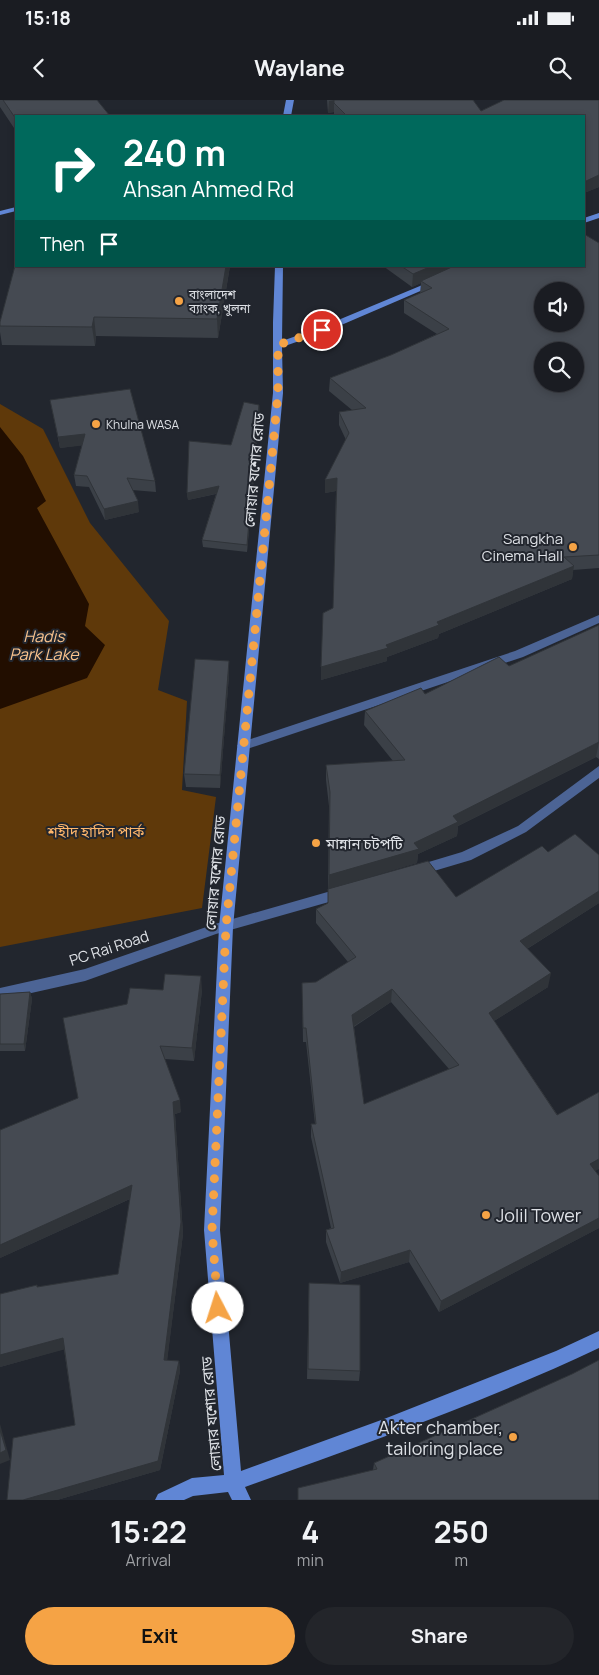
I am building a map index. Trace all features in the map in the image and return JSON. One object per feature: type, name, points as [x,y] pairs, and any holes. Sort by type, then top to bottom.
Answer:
[{"type":"main road","points":[[287,115],[290,100]]},
{"type":"main road","points":[[0,213],[15,209]]},
{"type":"main road","points":[[585,221],[599,215]]},
{"type":"main road","name":"লোয়ার যশোর রোড","points":[[233,1483],[212,1230],[226,927],[278,393],[279,267]]},
{"type":"main road","points":[[278,345],[322,330],[448,278]]},
{"type":"main road","points":[[164,1500],[192,1487],[233,1483],[384,1428],[599,1339]]},
{"type":"main road","points":[[233,1483],[242,1500]]},
{"type":"street","points":[[243,746],[519,654],[599,619]]},
{"type":"street","points":[[402,875],[466,856],[522,829],[599,771]]},
{"type":"street","name":"PC Rai Road","points":[[0,994],[85,975],[215,929],[356,889]]},
{"type":"green space","name":"শহীদ হাদিস পার্ক","points":[[0,404],[43,429],[90,523],[169,621],[158,690],[187,701],[182,790],[216,797],[202,908],[0,947]]},
{"type":"water","name":"Hadis Park Lake","points":[[0,427],[23,456],[46,501],[37,508],[89,604],[85,626],[105,645],[87,678],[0,709]]},
{"type":"building","points":[[3,100],[97,100],[109,115],[15,115],[15,118]]},
{"type":"building","points":[[334,100],[473,100],[481,111],[504,100],[599,100],[599,175],[585,182],[585,115],[346,115],[334,103]]},
{"type":"building","points":[[585,235],[599,243],[599,555],[564,557],[574,566],[437,622],[439,625],[386,645],[388,648],[321,667],[323,613],[333,608],[337,478],[325,480],[349,433],[339,412],[366,408],[330,378],[391,355],[449,329],[404,300],[432,288],[421,281],[452,267],[585,267]]},
{"type":"building","points":[[15,266],[226,267],[217,319],[94,317],[92,327],[0,326]]},
{"type":"building","points":[[402,267],[430,267],[413,274]]},
{"type":"building","points":[[130,389],[155,481],[127,478],[138,501],[104,509],[87,476],[74,475],[85,434],[58,437],[50,400]]},
{"type":"building","points":[[244,402],[259,405],[247,545],[202,540],[219,486],[187,493],[189,441],[231,445]]},
{"type":"building","points":[[599,625],[599,742],[453,816],[458,822],[414,843],[419,849],[329,875],[330,792],[326,765],[405,760],[365,711],[421,688],[425,694],[499,657],[509,666]]},
{"type":"building","points":[[195,659],[229,661],[220,775],[184,774]]},
{"type":"building","points":[[575,834],[599,855],[599,891],[520,941],[551,973],[489,1013],[557,1115],[599,1092],[599,1159],[590,1164],[599,1176],[599,1218],[441,1301],[410,1250],[341,1272],[326,1230],[334,1228],[311,1124],[316,1124],[306,1028],[303,1028],[302,983],[316,982],[356,957],[316,909],[328,903],[328,889],[428,861],[456,897],[542,846],[548,852]],"holes":[[[392,989],[459,1065],[364,1104],[352,1015]]]},
{"type":"building","points":[[165,974],[201,976],[192,1048],[160,1046],[180,1100],[173,1102],[181,1222],[164,1360],[179,1361],[158,1461],[23,1500],[7,1500],[13,1438],[75,1425],[63,1338],[0,1355],[0,1294],[37,1285],[37,1287],[118,1274],[132,1185],[0,1245],[0,1130],[78,1098],[63,1018],[127,1004],[130,988],[163,990]]},
{"type":"building","points":[[30,992],[24,1044],[0,1044],[0,994]]},
{"type":"building","points":[[309,1283],[360,1285],[360,1371],[308,1369]]},
{"type":"building","name":"Akter chamber, tailoring place","points":[[599,1360],[599,1500],[298,1500],[298,1488],[377,1469],[374,1463]]},
{"type":"building","points":[[0,1430],[6,1450],[0,1453]]},
{"type":"place","name":"বাংলাদেশ ব্যাংক, খুলনা","points":[[179,301]]},
{"type":"place","name":"Khulna WASA","points":[[96,424]]},
{"type":"place","name":"Sangkha Cinema Hall","points":[[573,547]]},
{"type":"place","name":"মান্নান চটপটি","points":[[316,843]]},
{"type":"place","name":"Jolil Tower","points":[[486,1215]]},
{"type":"place","name":"Akter chamber, tailoring place","points":[[513,1437]]},
{"type":"route","points":[[218,1308],[212,1230],[226,927],[278,393],[278,345],[322,330]]}]
